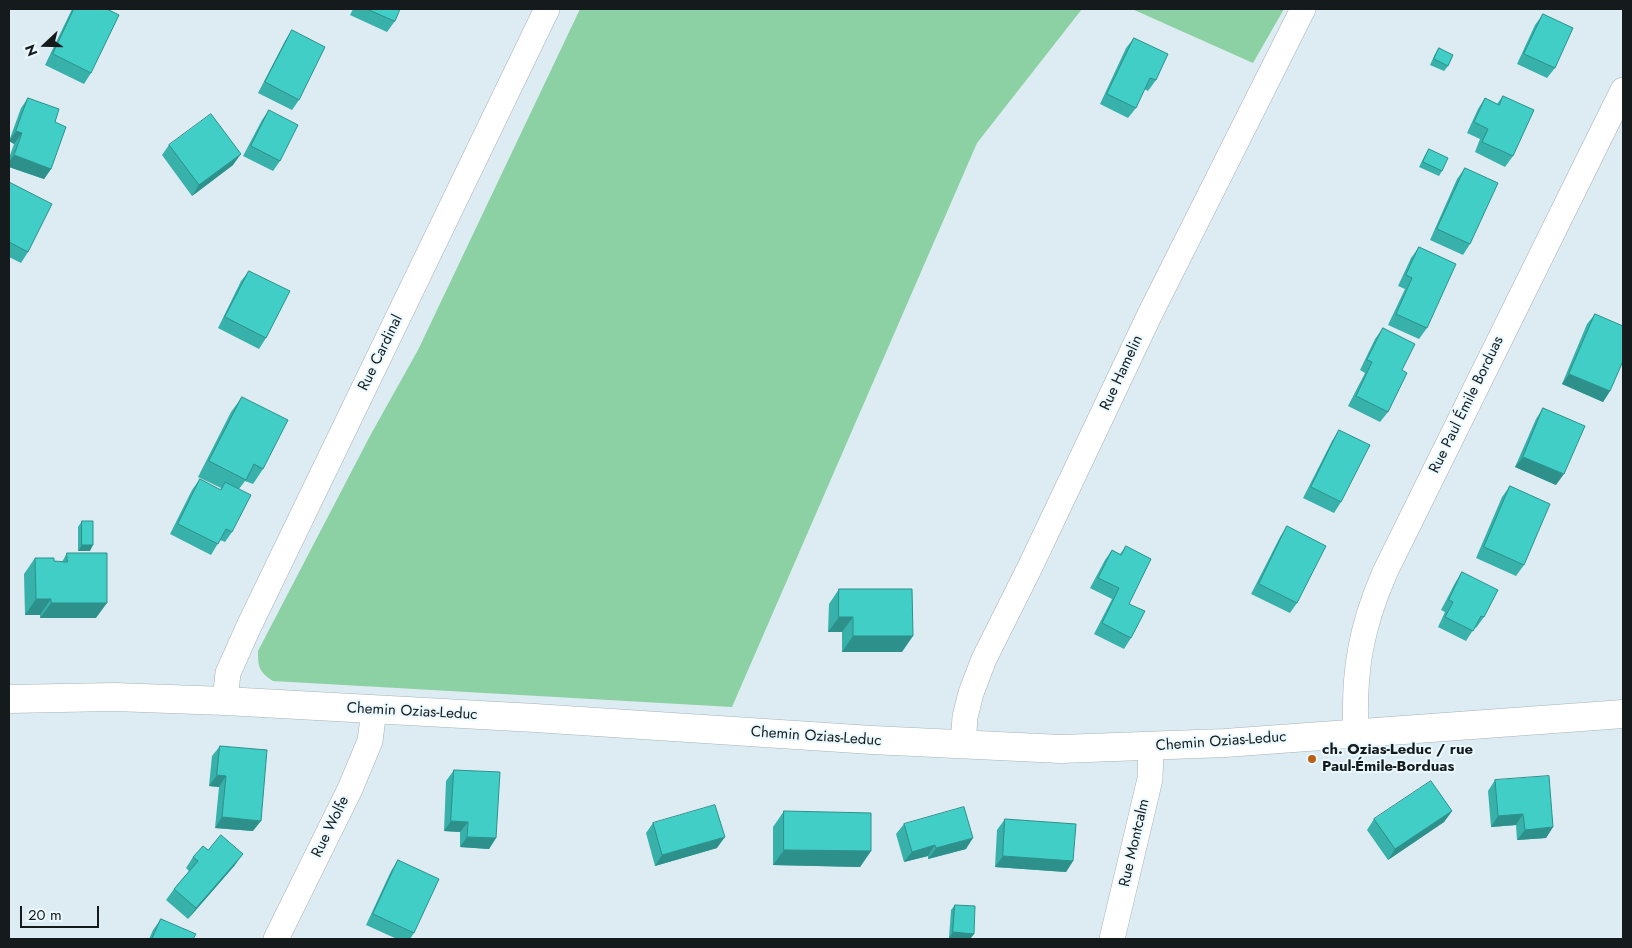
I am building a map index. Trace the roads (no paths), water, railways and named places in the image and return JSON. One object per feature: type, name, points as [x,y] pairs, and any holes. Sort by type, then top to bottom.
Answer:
[{"type":"street","name":"Rue Cardinal","points":[[225,701],[228,673],[249,626],[547,9]]},
{"type":"street","name":"Rue Hamelin","points":[[963,745],[964,717],[984,659],[1031,566],[1150,314],[1303,9]]},
{"type":"street","name":"Rue Paul Émile Borduas","points":[[1356,732],[1355,677],[1368,613],[1384,572],[1616,122],[1623,90]]},
{"type":"street","name":"Chemin Ozias-Leduc","points":[[9,699],[114,697],[225,701],[535,718],[872,740],[1060,749],[1226,743],[1623,714]]},
{"type":"street","name":"Rue Wolfe","points":[[276,939],[350,789],[370,741],[374,710]]},
{"type":"street","name":"Rue Montcalm","points":[[1112,939],[1150,779],[1151,746]]},
{"type":"place","name":"ch. Ozias-Leduc / rue Paul-Émile-Borduas","points":[[1312,759]]}]
